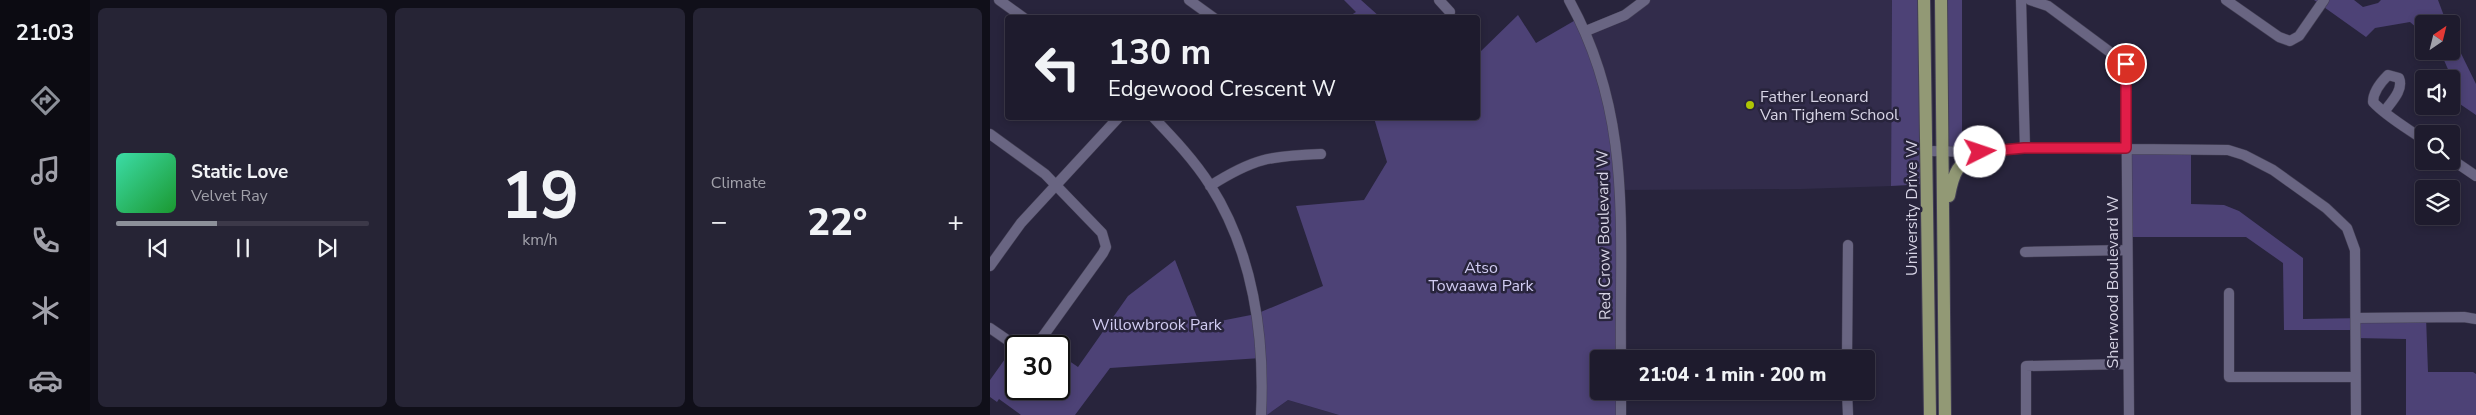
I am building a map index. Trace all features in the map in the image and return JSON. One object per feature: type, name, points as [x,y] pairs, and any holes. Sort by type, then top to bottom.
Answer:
[{"type":"main road","name":"University Drive W","points":[[1924,0],[1928,151],[1930,415]]},
{"type":"main road","name":"University Drive W","points":[[1941,0],[1945,415]]},
{"type":"main road","points":[[1944,218],[1957,168],[1967,157],[1980,152]]},
{"type":"street","points":[[999,0],[1020,15]]},
{"type":"street","points":[[1189,0],[1210,15]]},
{"type":"street","points":[[1439,0],[1450,12]]},
{"type":"street","name":"Red Crow Boulevard W","points":[[1569,0],[1586,31],[1606,90],[1619,166],[1620,350]]},
{"type":"street","points":[[1586,31],[1625,15],[1645,0]]},
{"type":"street","points":[[2021,0],[2024,148]]},
{"type":"street","name":"Sherwood Boulevard W","points":[[2030,0],[2048,6],[2126,64],[2127,364],[2129,415]]},
{"type":"street","points":[[2226,0],[2279,37],[2290,41],[2299,36],[2324,0]]},
{"type":"street","points":[[2384,112],[2415,134]]},
{"type":"street","points":[[990,266],[1021,223],[1116,120]]},
{"type":"street","points":[[1156,120],[1183,149],[1210,186],[1222,205],[1243,255],[1251,281],[1260,342],[1263,380],[1261,415]]},
{"type":"street","points":[[990,134],[1033,164],[1056,185],[1102,234],[1106,247],[1044,335]]},
{"type":"street","points":[[1928,151],[1980,152],[2024,148],[2228,150],[2266,166],[2326,208],[2347,228],[2352,239],[2355,250],[2356,415]]},
{"type":"street","points":[[1210,186],[1236,170],[1256,161],[1278,156],[1321,154]]},
{"type":"street","points":[[2460,165],[2476,176]]},
{"type":"street","points":[[1847,350],[1848,245]]},
{"type":"street","points":[[2025,252],[2127,250]]},
{"type":"street","points":[[2229,293],[2229,378],[2355,377]]},
{"type":"street","points":[[2356,318],[2464,317],[2476,319]]},
{"type":"street","points":[[990,328],[1005,338]]},
{"type":"street","points":[[2026,415],[2026,366],[2127,364]]},
{"type":"street","points":[[1621,400],[1621,415]]},
{"type":"street","points":[[1847,400],[1848,415]]},
{"type":"shaded area","name":"Father Leonard Van Tighem School","points":[[1645,0],[1892,0],[1891,186],[1801,189],[1620,190],[1586,31]]},
{"type":"shaded area","points":[[1288,400],[1339,415],[1267,415]]},
{"type":"green space","points":[[1344,0],[1361,0],[1378,15],[1351,15],[1356,12]]},
{"type":"green space","points":[[1892,0],[1920,0],[1927,184],[1891,186]]},
{"type":"green space","points":[[1941,0],[1962,0],[1962,131],[1980,152],[1943,151]]},
{"type":"green space","points":[[2314,0],[2354,0],[2363,7],[2378,3],[2381,0],[2438,0],[2444,15],[2415,15],[2415,26],[2410,22],[2375,28],[2366,37]]},
{"type":"green space","name":"Atso Towaawa Park","points":[[1518,15],[1536,43],[1579,18],[1613,119],[1621,350],[1590,350],[1590,400],[1621,400],[1621,415],[1339,415],[1288,400],[1267,415],[1261,415],[1261,358],[1110,368],[1075,415],[1021,415],[999,399],[997,402],[990,397],[990,380],[1005,359],[1005,400],[1070,400],[1070,362],[1078,367],[1128,296],[1175,260],[1200,325],[1256,314],[1323,286],[1296,206],[1364,200],[1387,162],[1375,120],[1480,120],[1480,52]]},
{"type":"green space","points":[[2460,51],[2476,84],[2476,115],[2460,104],[2460,70],[2448,70],[2444,60],[2460,60]]},
{"type":"green space","points":[[2126,148],[2191,148],[2191,204],[2224,205],[2239,211],[2303,258],[2303,319],[2426,317],[2428,372],[2473,372],[2476,374],[2476,415],[2406,415],[2406,339],[2355,338],[2355,330],[2284,330],[2283,263],[2246,237],[2127,237]]},
{"type":"place","name":"Father Leonard Van Tighem School","points":[[1750,105]]},
{"type":"route","points":[[1980,152],[2024,148],[2126,148],[2126,64]]},
{"type":"park label","name":"Willowbrook Park","points":[[1157,324]]}]
